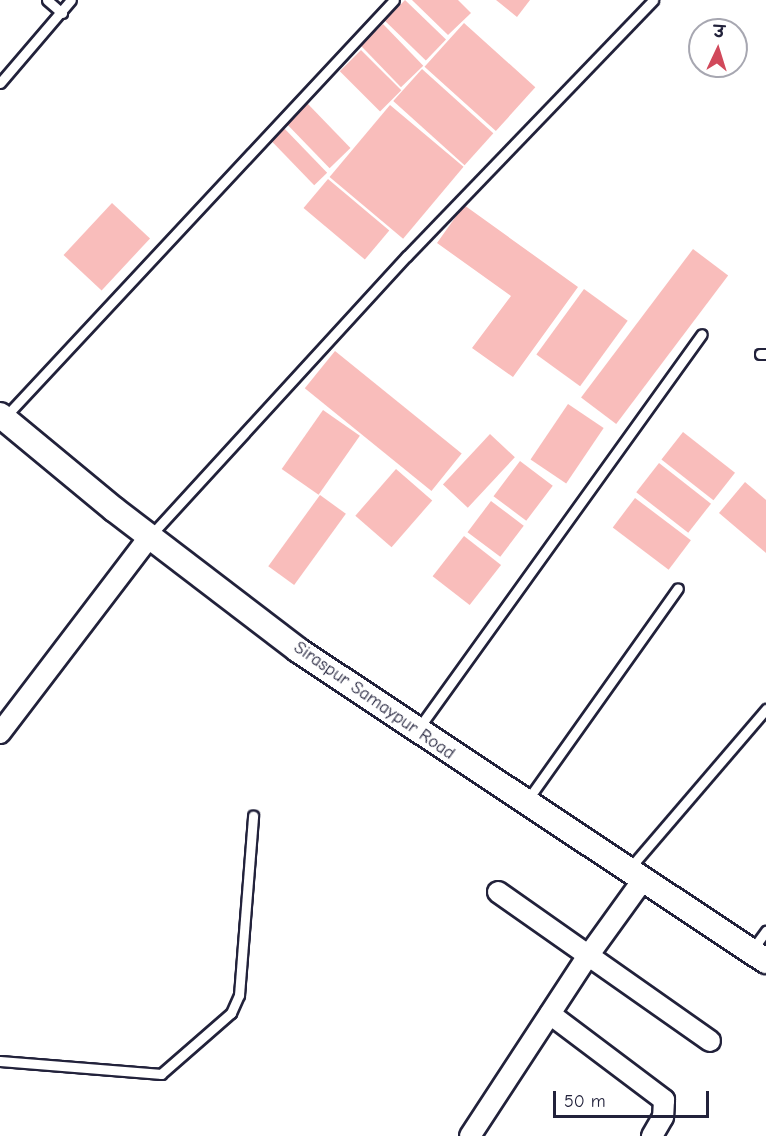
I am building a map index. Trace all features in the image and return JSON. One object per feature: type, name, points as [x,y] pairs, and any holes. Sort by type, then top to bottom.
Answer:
[{"type":"street","name":"Siraspur Samaypur Road","points":[[2,417],[115,510],[151,535],[298,650],[635,876],[761,947]]},
{"type":"street","points":[[0,733],[151,535]]},
{"type":"street","points":[[470,1136],[588,956],[635,876]]},
{"type":"street","points":[[498,892],[710,1041]]},
{"type":"street","points":[[550,1014],[664,1100],[663,1117],[652,1136]]},
{"type":"lane","points":[[47,0],[62,13]]},
{"type":"lane","points":[[0,82],[71,0]]},
{"type":"lane","points":[[2,417],[394,0]]},
{"type":"lane","points":[[151,535],[407,256],[653,0]]},
{"type":"lane","points":[[417,731],[702,334]]},
{"type":"lane","points":[[525,804],[678,588]]},
{"type":"lane","points":[[635,876],[766,709]]},
{"type":"lane","points":[[0,1061],[161,1074],[231,1013],[239,995],[253,816]]},
{"type":"building","points":[[405,0],[446,40],[426,60],[385,21]]},
{"type":"building","points":[[412,0],[458,0],[471,13],[448,35]]},
{"type":"building","points":[[496,0],[530,0],[517,17]]},
{"type":"building","points":[[464,23],[535,87],[496,131],[425,67]]},
{"type":"building","points":[[383,24],[423,66],[401,87],[361,46]]},
{"type":"building","points":[[361,50],[401,90],[380,112],[340,71]]},
{"type":"building","points":[[422,69],[493,133],[465,165],[393,101]]},
{"type":"building","points":[[306,102],[350,148],[330,168],[285,122]]},
{"type":"building","points":[[390,105],[464,167],[403,239],[330,177]]},
{"type":"building","points":[[282,126],[327,173],[314,185],[269,139]]},
{"type":"building","points":[[328,179],[389,230],[365,260],[304,208]]},
{"type":"building","points":[[112,203],[150,238],[102,290],[64,255]]},
{"type":"building","points":[[464,205],[578,287],[513,377],[472,348],[511,296],[437,243]]},
{"type":"building","points":[[693,249],[728,275],[616,424],[581,398]]},
{"type":"building","points":[[584,289],[628,321],[580,386],[536,355]]},
{"type":"building","points":[[335,351],[462,454],[431,491],[305,388]]},
{"type":"building","points":[[568,404],[604,428],[566,484],[531,460]]},
{"type":"building","points":[[323,410],[360,436],[319,495],[282,469]]},
{"type":"building","points":[[683,432],[735,473],[713,500],[661,460]]},
{"type":"building","points":[[490,434],[515,457],[468,508],[443,484]]},
{"type":"building","points":[[520,461],[553,486],[526,521],[494,496]]},
{"type":"building","points":[[659,463],[711,504],[688,533],[636,492]]},
{"type":"building","points":[[396,469],[432,500],[392,547],[355,516]]},
{"type":"building","points":[[745,482],[766,500],[766,553],[719,513]]},
{"type":"building","points":[[320,495],[346,514],[294,585],[268,566]]},
{"type":"building","points":[[635,498],[691,540],[669,570],[613,528]]},
{"type":"building","points":[[491,501],[524,526],[500,557],[468,532]]},
{"type":"building","points":[[464,536],[501,565],[470,605],[433,576]]}]
